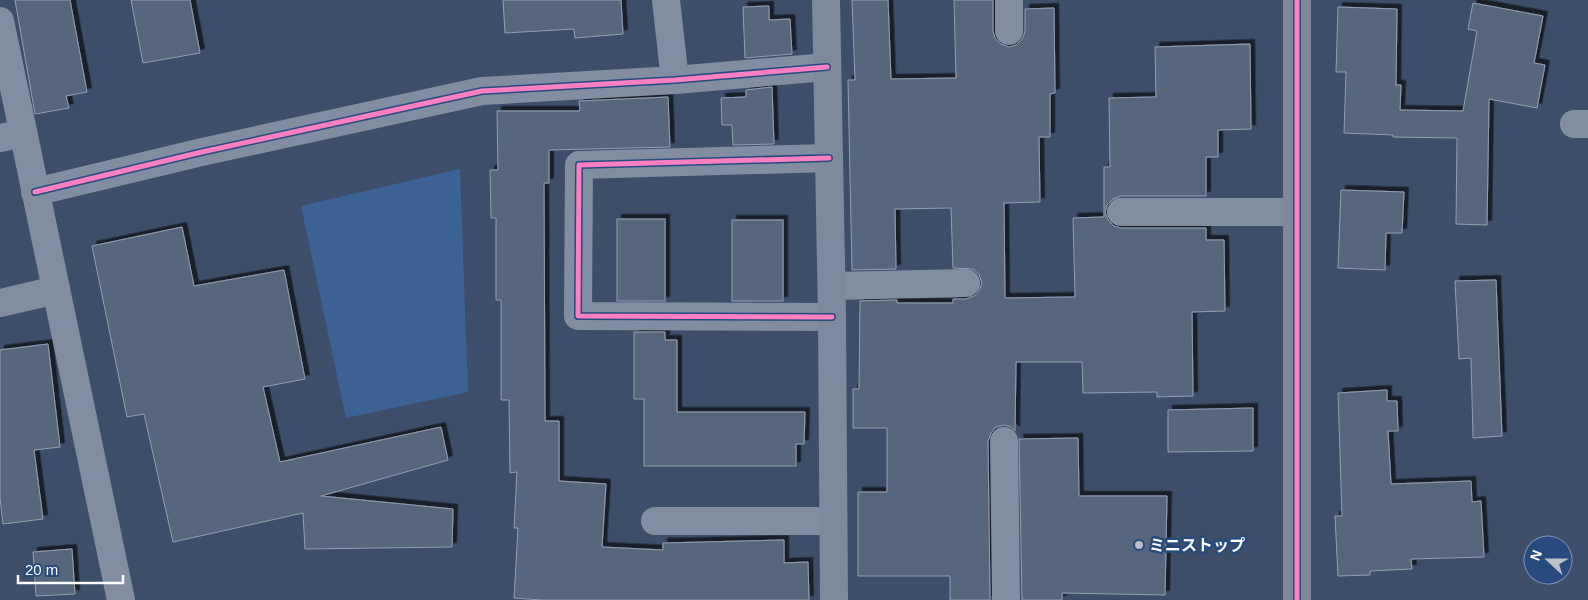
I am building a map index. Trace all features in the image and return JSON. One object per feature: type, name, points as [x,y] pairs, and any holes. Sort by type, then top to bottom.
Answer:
[{"type":"street","points":[[666,0],[675,80]]},
{"type":"street","points":[[826,0],[832,286],[834,600]]},
{"type":"street","points":[[1009,0],[1009,30]]},
{"type":"street","points":[[1296,600],[1297,0]]},
{"type":"street","points":[[0,21],[11,136],[35,192],[120,600]]},
{"type":"street","points":[[35,192],[202,152],[482,91],[675,80],[827,67]]},
{"type":"street","points":[[829,158],[579,165],[578,316],[832,317]]},
{"type":"street","points":[[1121,212],[1296,212]]},
{"type":"street","points":[[832,286],[966,283]]},
{"type":"street","points":[[0,303],[56,290]]},
{"type":"street","points":[[1004,441],[1006,600]]},
{"type":"street","points":[[655,521],[833,521]]},
{"type":"shaded area","points":[[460,169],[468,392],[346,418],[301,206]]},
{"type":"building","points":[[15,0],[70,0],[87,92],[66,96],[69,108],[35,114]]},
{"type":"building","points":[[131,0],[190,0],[200,53],[143,63]]},
{"type":"building","points":[[503,0],[621,0],[623,34],[575,38],[574,29],[505,33]]},
{"type":"building","points":[[852,0],[888,0],[891,79],[956,78],[954,0],[993,0],[993,31],[995,38],[1001,44],[1009,47],[1016,45],[1023,38],[1025,31],[1025,9],[1054,8],[1055,93],[1050,94],[1050,137],[1039,137],[1040,202],[1004,203],[1005,298],[1075,297],[1073,218],[1104,217],[1104,167],[1110,167],[1109,98],[1156,97],[1155,47],[1250,44],[1251,129],[1218,130],[1218,157],[1206,157],[1206,196],[1121,196],[1113,199],[1107,205],[1105,212],[1108,220],[1114,226],[1121,228],[1206,228],[1206,240],[1224,240],[1225,311],[1192,312],[1193,396],[1157,397],[1157,392],[1083,393],[1082,362],[1016,362],[1015,431],[1011,427],[1004,425],[996,427],[988,441],[990,600],[950,600],[950,576],[858,576],[858,492],[887,492],[887,428],[853,428],[853,389],[859,389],[860,301],[897,300],[897,303],[953,303],[953,299],[966,299],[974,296],[979,291],[982,283],[979,274],[973,269],[953,268],[951,208],[895,209],[896,269],[852,270],[848,80],[855,80]]},
{"type":"building","points":[[1473,3],[1543,16],[1534,63],[1545,65],[1537,108],[1489,99],[1487,225],[1456,224],[1457,138],[1393,137],[1393,135],[1344,133],[1346,72],[1336,72],[1338,7],[1397,9],[1396,85],[1401,85],[1400,110],[1463,111],[1477,31],[1468,29]]},
{"type":"building","points":[[769,6],[769,20],[790,19],[792,54],[745,58],[743,7]]},
{"type":"building","points":[[772,87],[774,144],[733,145],[732,125],[722,125],[721,98],[746,97],[746,90]]},
{"type":"building","points":[[668,97],[670,147],[549,150],[549,183],[544,183],[545,421],[559,421],[559,481],[606,484],[602,547],[663,550],[663,543],[784,540],[784,563],[808,562],[809,600],[541,600],[514,598],[518,528],[514,528],[517,472],[510,473],[509,400],[501,400],[501,300],[496,300],[496,218],[491,218],[490,170],[498,170],[497,111],[580,111],[579,101]]},
{"type":"building","points":[[1341,190],[1404,192],[1402,233],[1386,233],[1385,270],[1338,268]]},
{"type":"building","points":[[617,219],[665,219],[665,301],[617,301]]},
{"type":"building","points":[[732,220],[783,220],[783,301],[732,301]]},
{"type":"building","points":[[182,227],[194,286],[284,270],[305,379],[263,387],[280,462],[441,427],[448,460],[321,496],[453,509],[452,547],[305,549],[303,513],[173,542],[144,414],[127,417],[92,246]]},
{"type":"building","points":[[1496,280],[1502,436],[1473,438],[1471,358],[1459,359],[1455,281]]},
{"type":"building","points":[[634,332],[665,332],[665,340],[677,340],[677,412],[805,412],[804,444],[796,444],[796,466],[644,466],[644,399],[634,399]]},
{"type":"building","points":[[48,344],[60,447],[34,450],[43,519],[3,524],[0,498],[0,350]]},
{"type":"building","points":[[1387,390],[1387,401],[1397,401],[1398,431],[1388,431],[1391,484],[1471,481],[1472,502],[1481,501],[1484,557],[1411,559],[1412,569],[1370,571],[1370,575],[1338,576],[1335,516],[1342,516],[1338,393]]},
{"type":"building","points":[[1253,408],[1253,451],[1168,452],[1168,410]]},
{"type":"building","points":[[1078,438],[1079,496],[1167,496],[1165,595],[1062,593],[1062,600],[1022,600],[1019,439]]},
{"type":"building","points":[[72,549],[75,594],[36,596],[33,552]]},
{"type":"cycle path","points":[[1297,0],[1297,600]]},
{"type":"cycle path","points":[[35,192],[202,152],[482,91],[675,80],[827,67]]},
{"type":"cycle path","points":[[829,158],[579,165],[578,316],[832,317]]},
{"type":"place","name":"ミニストップ","points":[[1139,545]]}]
